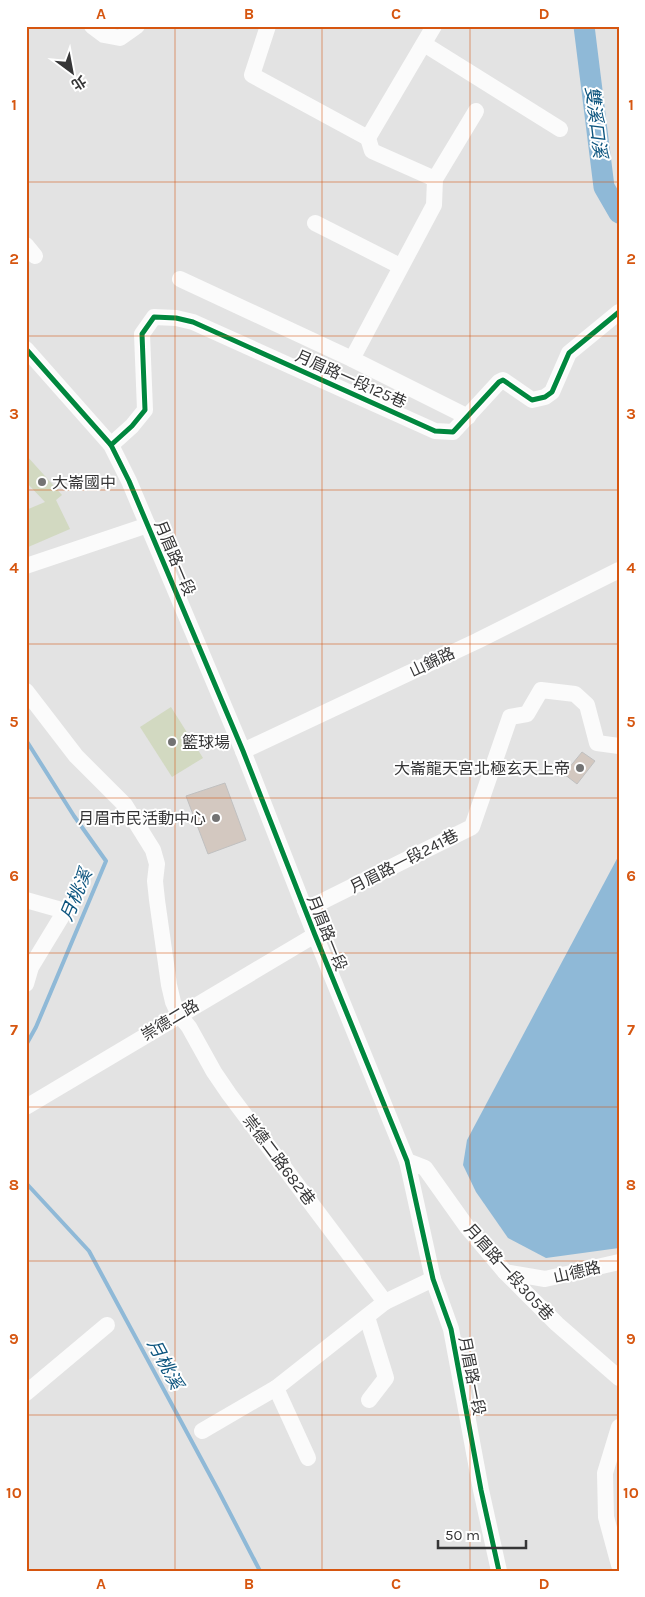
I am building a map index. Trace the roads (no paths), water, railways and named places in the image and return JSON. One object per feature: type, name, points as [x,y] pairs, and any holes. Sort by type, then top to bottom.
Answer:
[{"type":"street","points":[[92,26],[104,35],[120,38],[137,26]]},
{"type":"street","points":[[268,26],[252,75],[368,138],[372,151],[436,179]]},
{"type":"street","points":[[368,138],[434,26]]},
{"type":"street","points":[[424,44],[560,130]]},
{"type":"street","points":[[352,358],[434,205],[436,179],[476,111]]},
{"type":"street","points":[[315,223],[400,266]]},
{"type":"street","points":[[180,279],[352,358],[468,417]]},
{"type":"street","name":"月眉路一段125巷","points":[[111,445],[132,426],[145,410],[142,334],[154,317],[176,318],[193,322],[435,431],[453,432],[498,382],[503,380],[532,400],[546,397],[552,392],[569,353],[619,312]]},
{"type":"street","name":"月眉路一段","points":[[26,349],[111,445],[129,481],[243,751],[314,935],[407,1161],[433,1279],[451,1329],[481,1490],[499,1571]]},
{"type":"street","points":[[26,566],[148,526]]},
{"type":"street","name":"山錦路","points":[[243,751],[619,570]]},
{"type":"street","name":"月眉路一段241巷","points":[[305,910],[472,827],[510,717],[527,714],[541,690],[575,694],[587,705],[597,744],[619,746]]},
{"type":"street","name":"崇德二路682巷","points":[[26,691],[76,756],[124,804],[153,850],[157,864],[155,881],[169,985],[179,1015],[193,1034],[214,1072],[229,1094],[386,1302]]},
{"type":"street","points":[[26,900],[65,911],[32,967],[26,984]]},
{"type":"street","name":"崇德二路","points":[[26,1107],[314,935]]},
{"type":"street","name":"月眉路一段305巷","points":[[407,1161],[425,1168],[467,1227],[505,1272],[557,1324],[619,1378]]},
{"type":"street","name":"山德路","points":[[505,1272],[545,1279],[619,1262]]},
{"type":"street","points":[[202,1431],[276,1388],[386,1302],[433,1279]]},
{"type":"street","points":[[367,1317],[386,1378],[369,1400]]},
{"type":"street","points":[[26,1393],[107,1325]]},
{"type":"street","points":[[276,1388],[308,1458]]},
{"type":"street","points":[[619,1427],[605,1473],[606,1517],[619,1565]]},
{"type":"water","points":[[619,855],[619,1248],[546,1258],[508,1238],[476,1192],[463,1165],[467,1140]]},
{"type":"waterway","name":"雙溪口溪","points":[[584,26],[604,187],[619,213]]},
{"type":"waterway","name":"月桃溪","points":[[26,740],[74,816],[106,861],[36,1027],[26,1045]]},
{"type":"waterway","name":"月桃溪","points":[[26,1183],[89,1251],[260,1571]]},
{"type":"place","name":"大崙國中","points":[[42,482]]},
{"type":"place","name":"籃球場","points":[[172,742]]},
{"type":"place","name":"大崙龍天宮北極玄天上帝","points":[[580,768]]},
{"type":"place","name":"月眉市民活動中心","points":[[216,818]]}]
